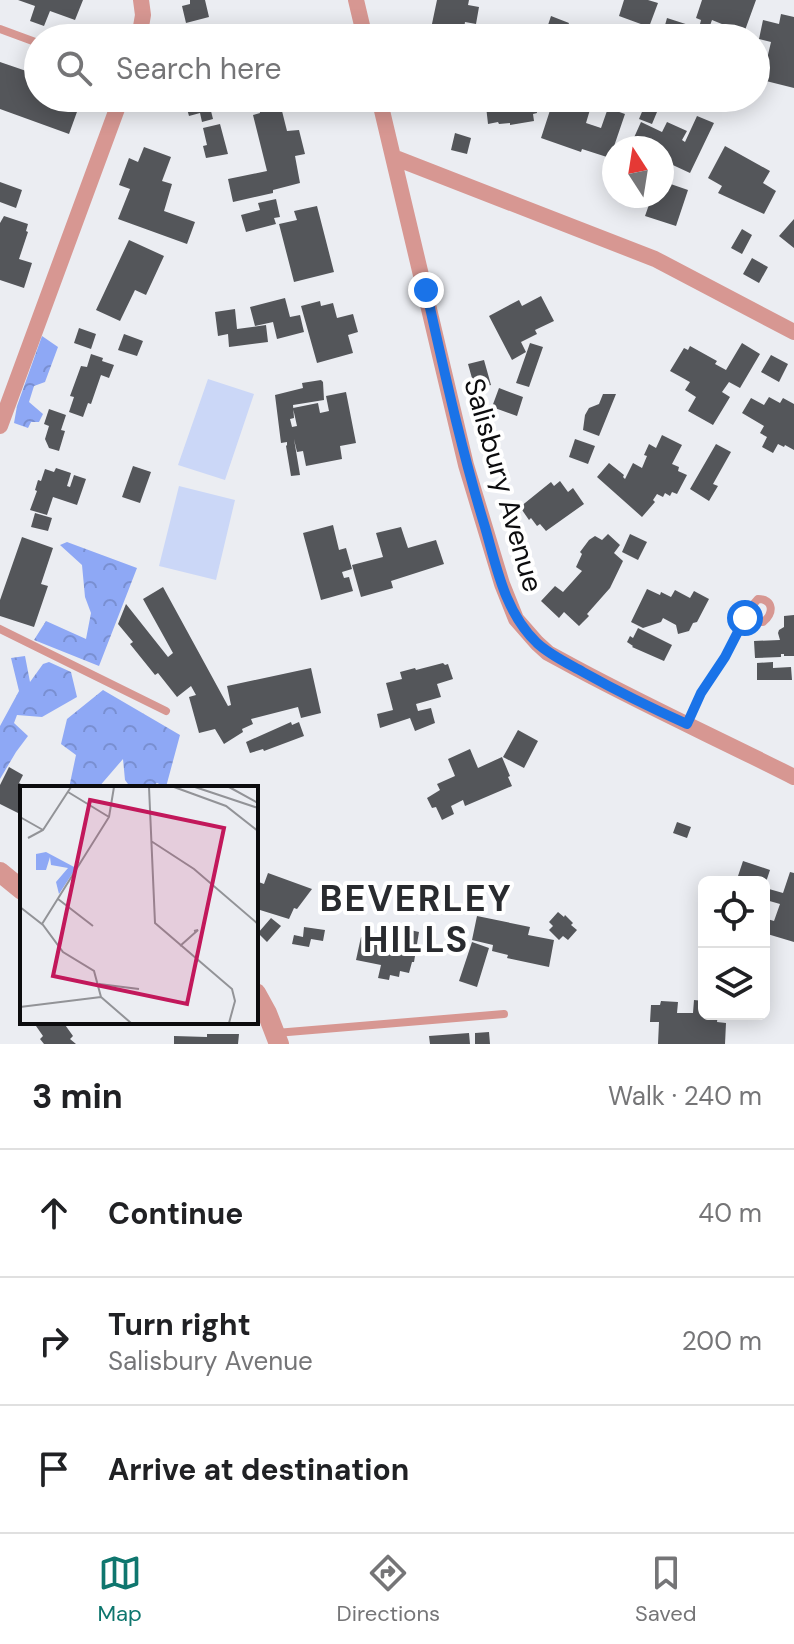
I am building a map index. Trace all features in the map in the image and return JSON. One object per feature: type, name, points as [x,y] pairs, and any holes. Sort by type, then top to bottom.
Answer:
[{"type":"street","points":[[141,0],[141,24]]},
{"type":"street","points":[[356,0],[362,24]]},
{"type":"street","points":[[0,426],[116,112]]},
{"type":"street","name":"Salisbury Avenue","points":[[382,112],[466,465],[510,607],[526,631],[548,653],[641,704],[794,777]]},
{"type":"street","points":[[393,157],[655,259],[794,332]]},
{"type":"street","points":[[0,872],[20,888]]},
{"type":"street","points":[[258,997],[277,1038]]},
{"type":"lane","points":[[0,29],[24,38]]},
{"type":"lane","points":[[687,724],[701,693],[725,657],[745,618]]},
{"type":"lane","points":[[0,629],[166,711]]},
{"type":"lane","points":[[277,1038],[504,1014]]},
{"type":"green space","points":[[42,336],[58,347],[45,382],[34,386],[29,402],[43,414],[39,422],[31,422],[28,428],[14,423]]},
{"type":"green space","points":[[67,542],[137,568],[99,666],[34,640],[46,621],[86,639],[91,613],[85,597],[82,565],[60,545]]},
{"type":"green space","points":[[25,656],[30,682],[43,664],[49,662],[71,672],[77,697],[42,717],[17,715],[14,723],[28,736],[0,779],[0,726],[19,691],[11,658]]},
{"type":"green space","points":[[103,690],[180,735],[166,786],[157,783],[152,786],[130,786],[125,780],[123,759],[100,786],[69,786],[76,755],[61,744],[67,719]]},
{"type":"shaded area","points":[[208,379],[254,394],[225,480],[178,465]]},
{"type":"shaded area","points":[[179,486],[235,500],[216,580],[159,566]]},
{"type":"building","points":[[18,0],[83,0],[75,20],[50,11],[45,24],[30,21],[35,6]]},
{"type":"building","points":[[190,0],[205,0],[209,17],[186,23],[182,6],[190,4]]},
{"type":"building","points":[[437,0],[469,0],[468,5],[479,7],[476,24],[432,24]]},
{"type":"building","points":[[624,0],[658,3],[650,24],[619,16]]},
{"type":"building","points":[[702,0],[756,0],[747,24],[722,24],[712,20],[711,24],[700,24],[701,20],[696,18]]},
{"type":"building","points":[[781,14],[794,17],[794,88],[770,82],[770,24],[762,24],[763,20],[779,24]]},
{"type":"building","points":[[551,16],[569,23],[569,24],[548,24]]},
{"type":"building","points":[[667,18],[686,24],[665,24]]},
{"type":"building","points":[[0,62],[24,70],[24,112],[77,112],[69,134],[0,109]]},
{"type":"building","points":[[188,112],[211,112],[213,119],[202,122],[200,113],[189,116]]},
{"type":"building","points":[[282,112],[287,131],[299,130],[305,154],[295,156],[300,183],[233,202],[228,179],[267,171],[253,115]]},
{"type":"building","points":[[487,112],[537,112],[533,114],[534,121],[510,125],[498,122],[488,124]]},
{"type":"building","points":[[549,112],[589,112],[586,123],[601,128],[607,112],[625,114],[618,136],[602,136],[602,155],[582,149],[581,152],[541,138]]},
{"type":"building","points":[[642,112],[657,112],[652,124],[639,119]]},
{"type":"building","points":[[697,116],[714,123],[690,173],[674,166],[674,136],[635,136],[641,122],[662,132],[667,122],[687,131],[682,140],[685,142]]},
{"type":"building","points":[[220,124],[228,154],[206,158],[203,128]]},
{"type":"building","points":[[455,133],[471,138],[467,154],[451,150]]},
{"type":"building","points":[[725,146],[770,171],[763,183],[776,191],[764,214],[718,193],[722,186],[708,178]]},
{"type":"building","points":[[144,147],[171,157],[162,181],[172,184],[164,211],[195,222],[187,244],[118,219],[130,189],[119,185],[129,158],[138,162]]},
{"type":"building","points":[[0,182],[22,190],[16,208],[0,202]]},
{"type":"building","points":[[674,185],[688,190],[676,226],[645,216],[648,208],[674,208]]},
{"type":"building","points":[[276,199],[280,217],[274,218],[276,224],[246,232],[241,215],[260,210],[258,203]]},
{"type":"building","points":[[317,206],[334,272],[294,282],[279,224],[297,220],[294,211]]},
{"type":"building","points":[[4,216],[28,224],[19,259],[32,263],[24,288],[0,280],[0,223]]},
{"type":"building","points":[[794,219],[794,248],[779,236]]},
{"type":"building","points":[[742,229],[752,235],[742,254],[731,248]]},
{"type":"building","points":[[129,240],[164,256],[146,295],[135,290],[120,321],[96,310]]},
{"type":"building","points":[[752,258],[768,267],[759,283],[743,274]]},
{"type":"building","points":[[541,296],[554,321],[535,330],[537,334],[521,342],[526,352],[512,360],[489,316],[519,300],[522,306]]},
{"type":"building","points":[[285,298],[290,317],[300,315],[304,332],[277,339],[273,322],[255,326],[250,307]]},
{"type":"building","points":[[320,301],[321,306],[333,303],[337,318],[353,314],[358,332],[348,335],[353,353],[317,363],[301,306]]},
{"type":"building","points":[[235,309],[237,329],[266,325],[268,342],[229,347],[228,334],[218,336],[215,312]]},
{"type":"building","points":[[79,328],[96,334],[91,349],[74,343]]},
{"type":"building","points":[[124,334],[143,341],[137,356],[118,350]]},
{"type":"building","points":[[530,343],[543,347],[529,387],[516,383]]},
{"type":"building","points":[[742,343],[760,354],[740,388],[729,382],[722,392],[730,397],[713,425],[688,411],[696,397],[685,390],[690,382],[670,371],[684,348],[688,350],[690,346],[717,361],[715,364],[726,370]]},
{"type":"building","points":[[91,354],[114,365],[109,378],[101,375],[83,417],[69,412],[74,397],[70,396],[81,366],[87,367]]},
{"type":"building","points":[[771,355],[788,364],[779,382],[761,372]]},
{"type":"building","points":[[484,360],[491,385],[475,389],[468,364]]},
{"type":"building","points":[[323,382],[324,400],[293,405],[293,408],[318,403],[320,413],[329,411],[326,396],[346,392],[356,443],[340,446],[342,459],[306,466],[303,451],[297,452],[294,439],[300,475],[291,476],[287,442],[281,443],[275,395],[303,388],[302,383]],"holes":[[[293,410],[297,426],[292,427],[290,419],[294,418]]]},
{"type":"building","points":[[499,388],[523,397],[517,416],[492,407]]},
{"type":"building","points":[[603,394],[616,394],[599,436],[583,430],[585,415],[589,408],[599,404]]},
{"type":"building","points":[[769,397],[780,403],[783,398],[794,404],[794,450],[778,444],[773,453],[762,447],[767,437],[760,433],[764,426],[742,413],[751,398],[764,405]]},
{"type":"building","points":[[49,409],[66,415],[59,451],[49,448],[45,439],[49,426],[44,424]]},
{"type":"building","points":[[662,435],[682,445],[672,464],[687,475],[677,494],[672,492],[670,496],[665,493],[663,497],[657,494],[653,500],[655,502],[642,517],[597,477],[609,463],[625,479],[633,463],[642,468],[649,444],[656,448]]},
{"type":"building","points":[[575,439],[595,446],[588,464],[569,457]]},
{"type":"building","points":[[716,444],[731,452],[713,484],[718,486],[709,501],[690,489]]},
{"type":"building","points":[[133,466],[151,472],[140,503],[122,497]]},
{"type":"building","points":[[56,468],[71,473],[67,486],[70,487],[74,475],[86,479],[77,505],[53,497],[47,515],[30,510],[38,480],[41,481],[45,469],[54,472]]},
{"type":"building","points":[[560,481],[568,492],[573,488],[584,504],[546,531],[531,518],[529,520],[520,507],[551,482],[554,486]]},
{"type":"building","points":[[35,513],[52,518],[48,531],[31,527]]},
{"type":"building","points":[[333,525],[339,550],[346,548],[352,569],[342,572],[344,578],[349,577],[353,591],[321,600],[303,533]]},
{"type":"building","points":[[401,527],[408,548],[436,540],[444,564],[391,581],[393,588],[361,597],[352,565],[383,557],[376,533]]},
{"type":"building","points":[[608,534],[620,545],[614,553],[623,561],[610,588],[579,626],[564,612],[559,618],[541,601],[555,586],[563,592],[582,571],[576,567],[582,554],[580,552],[589,540],[595,536],[602,540]]},
{"type":"building","points":[[630,534],[647,542],[638,560],[622,552]]},
{"type":"building","points":[[22,537],[53,548],[41,584],[48,586],[34,627],[0,616],[0,600]]},
{"type":"building","points":[[163,587],[228,706],[231,705],[227,686],[311,668],[321,713],[301,718],[298,707],[251,719],[253,724],[224,744],[215,729],[199,733],[189,697],[196,695],[191,686],[177,697],[158,673],[155,675],[118,624],[126,604],[168,657],[173,653],[143,599]]},
{"type":"building","points":[[647,589],[671,597],[675,590],[690,598],[694,591],[709,599],[697,622],[689,631],[678,634],[676,625],[663,618],[661,622],[643,628],[631,622]]},
{"type":"building","points":[[794,615],[794,656],[781,654],[781,657],[755,658],[754,641],[780,640],[778,633],[784,627],[784,616]]},
{"type":"building","points":[[638,628],[672,645],[664,661],[627,642]]},
{"type":"building","points":[[773,662],[773,668],[791,667],[792,680],[757,680],[757,663]]},
{"type":"building","points":[[448,664],[453,679],[437,684],[441,697],[416,704],[418,711],[431,708],[435,723],[415,731],[410,718],[380,728],[377,714],[393,710],[386,683],[402,679],[400,672]]},
{"type":"building","points":[[291,722],[292,725],[299,722],[304,736],[250,753],[246,742]]},
{"type":"building","points":[[518,730],[538,741],[524,768],[503,757]]},
{"type":"building","points":[[470,749],[478,768],[502,757],[512,786],[465,806],[463,800],[451,806],[454,814],[442,820],[427,798],[440,790],[437,784],[455,776],[448,759]]},
{"type":"building","points":[[9,767],[23,775],[19,783],[25,786],[20,786],[20,814],[0,804],[0,785]]},
{"type":"building","points":[[677,822],[691,827],[687,838],[673,833]]},
{"type":"building","points":[[743,861],[770,870],[768,876],[738,876]]},
{"type":"building","points":[[790,872],[794,873],[794,942],[770,935],[770,920],[774,921],[780,904],[770,901],[770,889],[783,893]]},
{"type":"building","points":[[268,873],[312,889],[297,909],[294,908],[289,919],[260,910],[258,914],[258,882],[264,884]]},
{"type":"building","points":[[558,912],[565,915],[577,930],[568,940],[563,936],[559,940],[549,930],[553,926],[549,922]]},
{"type":"building","points":[[477,916],[530,927],[528,935],[554,940],[549,967],[507,958],[508,955],[492,951],[493,945],[472,940]]},
{"type":"building","points":[[271,918],[281,926],[267,942],[258,933]]},
{"type":"building","points":[[304,927],[325,930],[323,941],[311,939],[309,947],[292,944],[294,935],[303,937]]},
{"type":"building","points":[[397,927],[419,932],[414,962],[409,973],[400,971],[399,977],[390,975],[389,980],[378,978],[381,965],[356,960],[361,937],[394,941]]},
{"type":"building","points":[[472,942],[489,948],[477,987],[459,981]]},
{"type":"building","points":[[694,1000],[698,1000],[698,1020],[726,1023],[725,1044],[658,1044],[659,1022],[650,1022],[651,1005],[660,1005],[661,1001],[678,1002],[677,1013],[693,1013]]},
{"type":"building","points":[[64,1024],[73,1036],[70,1039],[76,1044],[44,1044],[36,1026]]},
{"type":"building","points":[[489,1032],[490,1044],[475,1044],[475,1033]]},
{"type":"building","points":[[469,1033],[470,1044],[430,1044],[429,1036]]},
{"type":"building","points":[[207,1034],[239,1034],[238,1044],[174,1044],[174,1036],[207,1037]]},
{"type":"district","name":"BEVERLEY HILLS","points":[[416,918]]},
{"type":"route","points":[[426,290],[466,465],[502,584],[516,619],[537,643],[548,653],[641,704],[687,724],[701,693],[725,657],[745,618]]}]
